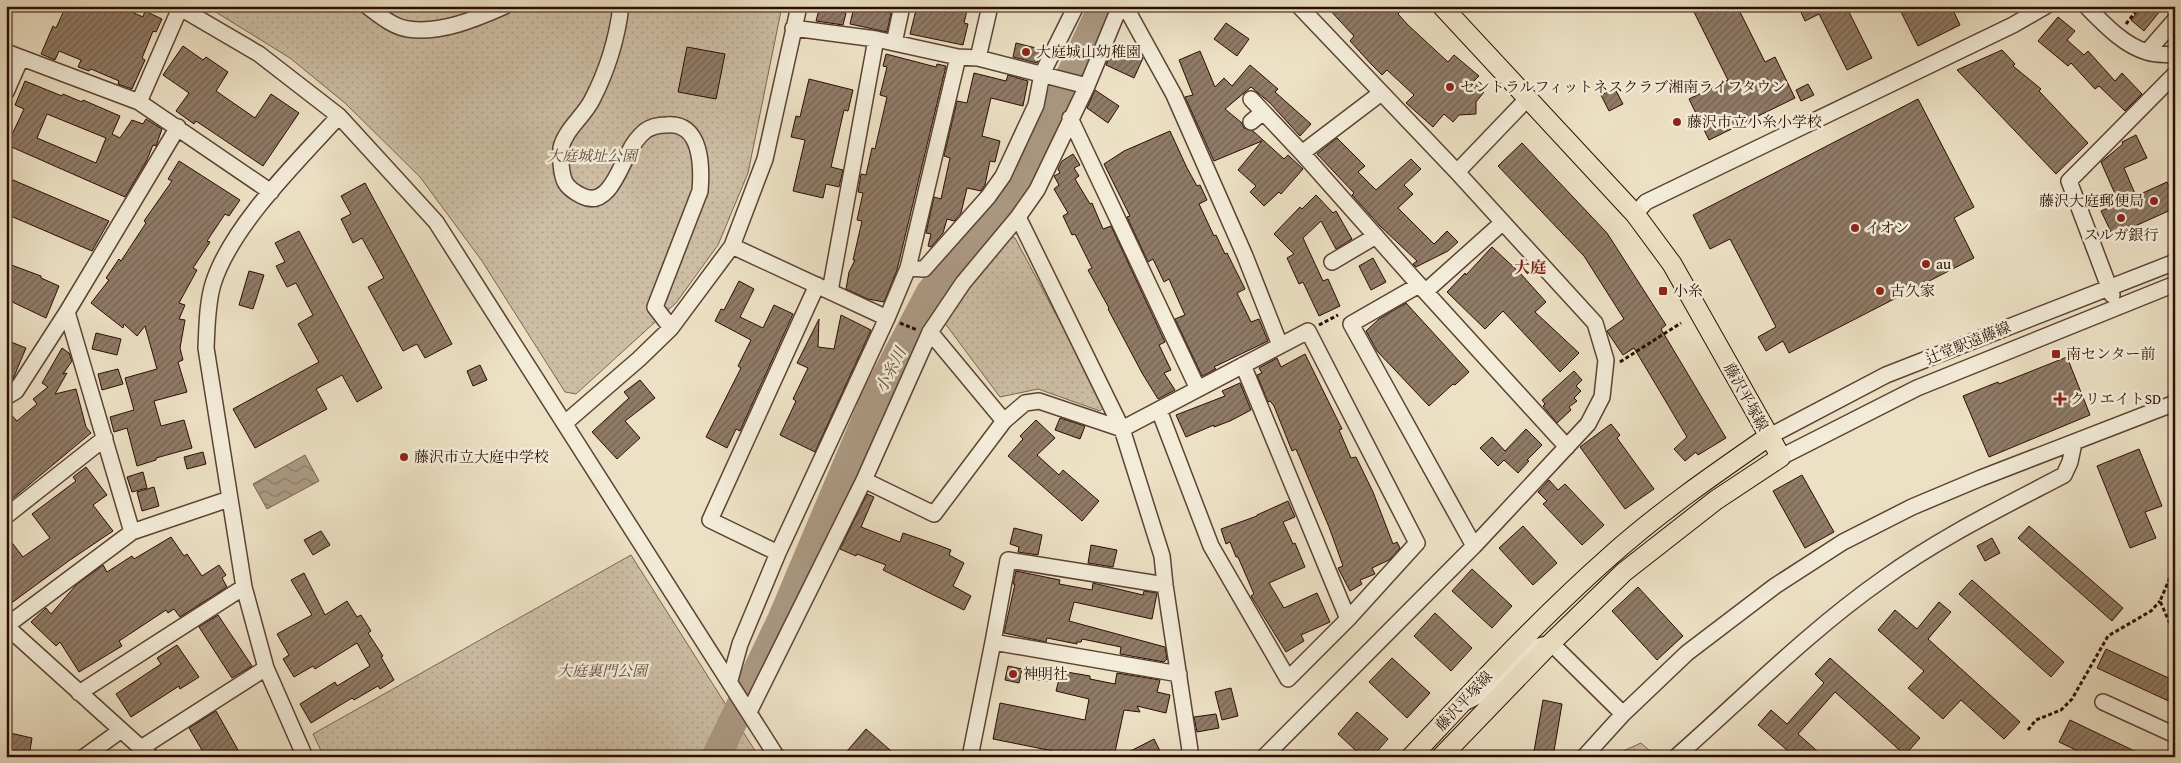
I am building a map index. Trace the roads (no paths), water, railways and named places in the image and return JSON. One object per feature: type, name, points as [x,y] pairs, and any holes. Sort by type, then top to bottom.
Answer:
[{"type":"main road","name":"藤沢平塚線","points":[[1411,757],[1536,625],[1609,557],[1703,482],[1768,437],[1672,264],[1634,214],[1442,6]]},
{"type":"main road","points":[[1768,437],[1781,457]]},
{"type":"main road","name":"藤沢平塚線","points":[[1440,757],[1551,643],[1624,572],[1716,500],[1781,457]]},
{"type":"street","points":[[367,6],[394,25],[407,29],[447,26],[470,21],[505,6]]},
{"type":"street","points":[[621,6],[613,48],[594,94],[561,147],[564,182],[575,192],[586,198],[596,197],[610,189],[617,179],[633,144],[644,132],[653,126],[670,124],[685,127],[690,132],[696,143],[699,157],[700,191],[654,307],[671,328]]},
{"type":"street","points":[[566,423],[639,359],[671,328],[732,246],[765,159],[799,6]]},
{"type":"street","points":[[894,43],[902,6]]},
{"type":"street","points":[[978,58],[990,6]]},
{"type":"street","points":[[908,268],[924,269],[988,198],[1007,167],[1049,77],[1076,6]]},
{"type":"street","points":[[749,712],[864,480],[924,331],[1018,217],[1037,190],[1070,118],[1082,85],[1120,6]]},
{"type":"street","points":[[1126,6],[1174,94],[1245,256],[1280,345]]},
{"type":"street","points":[[1264,757],[1474,546],[1588,424],[1602,397],[1606,360],[1595,323],[1299,6]]},
{"type":"street","points":[[1634,214],[1646,202],[2013,25],[2046,6]]},
{"type":"street","points":[[2086,6],[2129,44],[2147,52],[2175,56]]},
{"type":"street","points":[[139,102],[179,7],[259,54],[338,116],[436,222],[730,680],[777,757]]},
{"type":"street","points":[[2147,52],[2175,20]]},
{"type":"street","points":[[793,28],[876,39],[958,57],[978,58],[1082,85]]},
{"type":"street","points":[[778,553],[710,520],[824,288],[876,39]]},
{"type":"street","points":[[6,52],[139,102],[271,192]]},
{"type":"street","points":[[730,680],[740,644],[778,553],[887,318],[908,268],[958,57]]},
{"type":"street","points":[[6,92],[21,58]]},
{"type":"street","points":[[2115,306],[2069,181],[2175,74]]},
{"type":"street","points":[[1302,153],[1381,93]]},
{"type":"street","points":[[1456,172],[1528,98]]},
{"type":"street","points":[[1251,99],[1568,447]]},
{"type":"street","points":[[1250,122],[1263,112]]},
{"type":"street","points":[[305,757],[266,668],[244,587],[206,348],[207,316],[214,283],[232,240],[271,192],[338,116]]},
{"type":"street","points":[[1070,118],[1198,389]]},
{"type":"street","points":[[6,397],[16,391],[67,312],[178,127]]},
{"type":"street","points":[[1018,217],[1122,429],[1162,556],[1164,586],[1191,757]]},
{"type":"street","points":[[1474,546],[1351,324],[1423,288],[1502,223]]},
{"type":"street","points":[[1332,262],[1376,236]]},
{"type":"street","points":[[732,246],[887,318]]},
{"type":"street","name":"辻堂駅遠藤線","points":[[1768,437],[1886,375],[2175,262]]},
{"type":"street","name":"辻堂駅遠藤線","points":[[1781,457],[1917,388],[2115,306],[2175,284]]},
{"type":"street","points":[[67,312],[132,532]]},
{"type":"street","points":[[924,331],[1004,421]]},
{"type":"street","points":[[864,480],[934,514],[1004,421],[1025,403],[1039,401],[1122,429],[1308,331],[1417,543],[1348,619],[1288,679],[1211,546],[1159,410]]},
{"type":"street","points":[[1243,365],[1348,619]]},
{"type":"street","points":[[1584,757],[1623,714],[1687,653],[1774,586],[1843,542],[1929,500],[2175,403]]},
{"type":"street","points":[[6,516],[105,438]]},
{"type":"street","points":[[1676,757],[1841,611],[1883,579],[1926,550],[2064,475],[2070,462],[2074,443]]},
{"type":"street","points":[[229,499],[132,532],[6,626],[146,753],[266,668]]},
{"type":"street","points":[[970,757],[1008,560],[1164,586]]},
{"type":"street","points":[[79,692],[244,587]]},
{"type":"street","points":[[993,642],[1179,674]]},
{"type":"street","points":[[1460,705],[1484,693],[1527,649],[1551,643],[1623,714]]},
{"type":"street","points":[[2103,702],[2175,735]]},
{"type":"street","points":[[84,757],[120,731]]},
{"type":"water","points":[[305,455],[319,481],[267,509],[253,484]]},
{"type":"waterway","name":"小糸川","points":[[716,757],[782,619],[877,394],[930,293],[1015,190],[1103,6]]},
{"type":"place","name":"大庭城山幼稚園","points":[[1026,52]]},
{"type":"place","name":"セントラルフィットネスクラブ湘南ライフタウン","points":[[1450,87]]},
{"type":"place","name":"藤沢市立小糸小学校","points":[[1677,122]]},
{"type":"place","name":"藤沢大庭郵便局","points":[[2154,201]]},
{"type":"place","name":"スルガ銀行","points":[[2121,218]]},
{"type":"place","name":"イオン","points":[[1855,228]]},
{"type":"place","name":"au","points":[[1926,264]]},
{"type":"place","name":"小糸","points":[[1663,291]]},
{"type":"place","name":"古久家","points":[[1880,291]]},
{"type":"place","name":"南センター前","points":[[2056,354]]},
{"type":"place","name":"クリエイトSD","points":[[2060,399]]},
{"type":"place","name":"藤沢市立大庭中学校","points":[[404,457]]},
{"type":"place","name":"神明社","points":[[1013,674]]},
{"type":"district","name":"大庭","points":[[1530,267]]},
{"type":"park label","name":"大庭城址公園","points":[[592,156]]},
{"type":"park label","name":"大庭裏門公園","points":[[602,671]]}]
